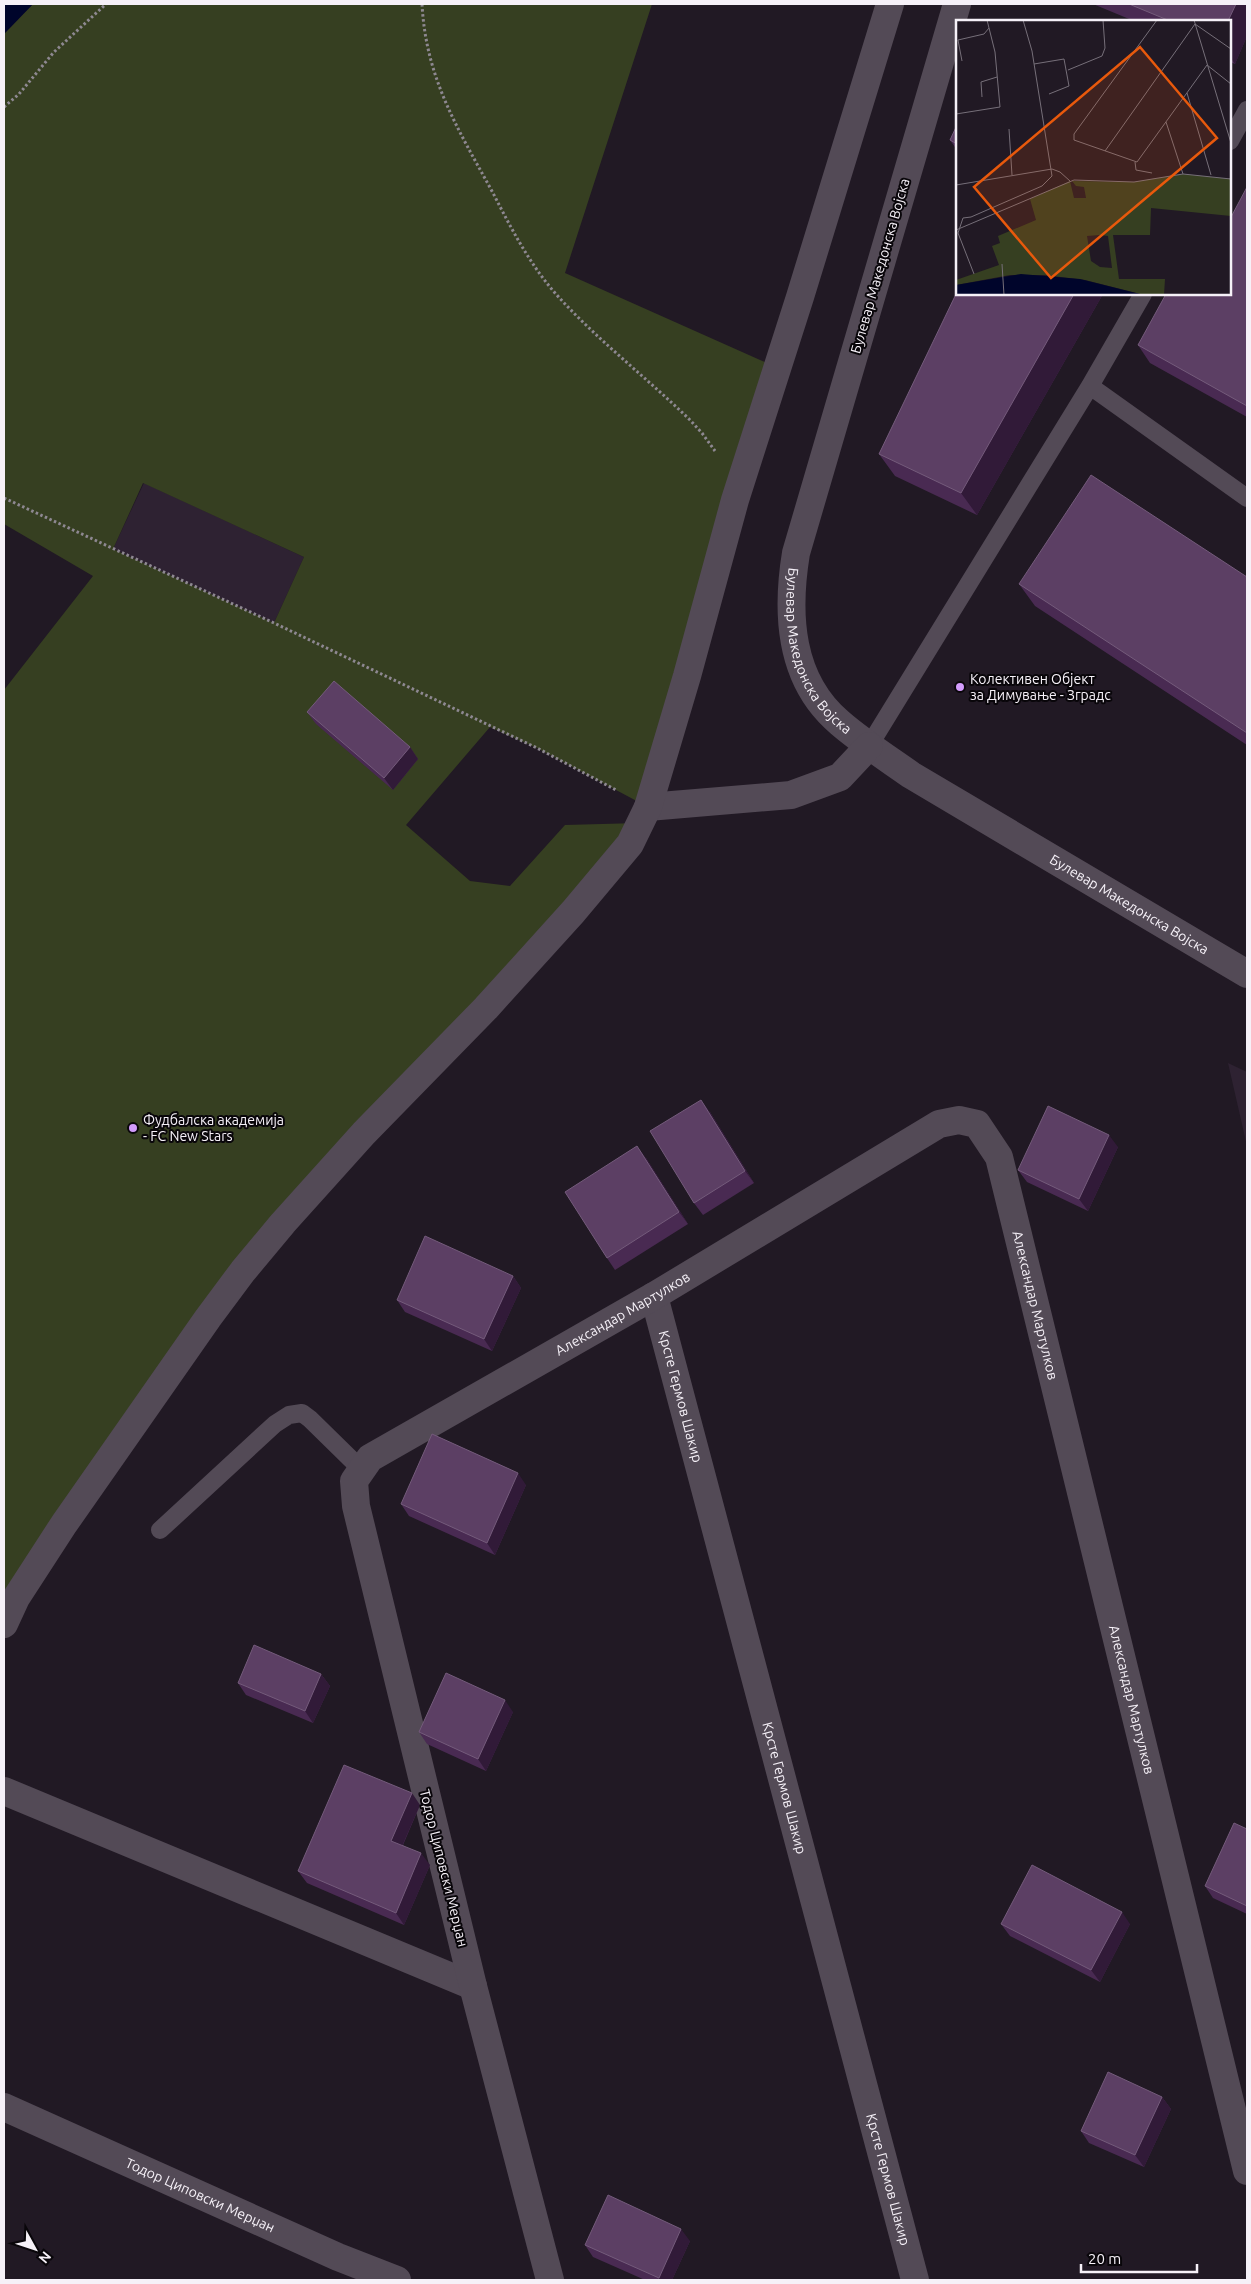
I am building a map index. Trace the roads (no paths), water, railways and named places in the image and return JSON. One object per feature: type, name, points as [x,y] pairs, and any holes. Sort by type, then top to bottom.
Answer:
[{"type":"street","points":[[4,1624],[16,1598],[64,1524],[243,1271],[283,1223],[364,1133],[486,1008],[573,912],[630,844],[648,807],[687,676],[735,500],[890,4]]},
{"type":"street","name":"Булевар Македонска Војска","points":[[957,4],[803,528],[792,575],[791,629],[796,652],[804,674],[818,699],[838,722],[869,746],[911,775],[1247,974]]},
{"type":"street","points":[[648,807],[792,795],[840,777],[869,746]]},
{"type":"street","name":"Александар Мартулков","points":[[366,1464],[654,1296],[939,1124],[959,1120],[977,1124],[999,1157],[1247,2171]]},
{"type":"street","name":"Крсте Гермов Шакир","points":[[654,1296],[915,2280]]},
{"type":"street","name":"Тодор Циповски Мерџан","points":[[366,1464],[354,1481],[356,1506],[473,1986],[550,2280]]},
{"type":"street","points":[[4,1791],[473,1986]]},
{"type":"street","name":"Тодор Циповски Мерџан","points":[[4,2107],[338,2256],[397,2280]]},
{"type":"lane","points":[[1231,139],[1247,110]]},
{"type":"lane","points":[[869,746],[1090,386],[1142,295]]},
{"type":"lane","points":[[1090,386],[1247,498]]},
{"type":"lane","points":[[160,1530],[275,1424],[289,1415],[302,1413],[366,1464]]},
{"type":"water","points":[[4,4],[33,4],[4,34]]},
{"type":"place","name":"Колективен Објект за Димување - Зградс","points":[[960,687]]},
{"type":"place","name":"Фудбалска академија - FC New Stars","points":[[133,1128]]}]
